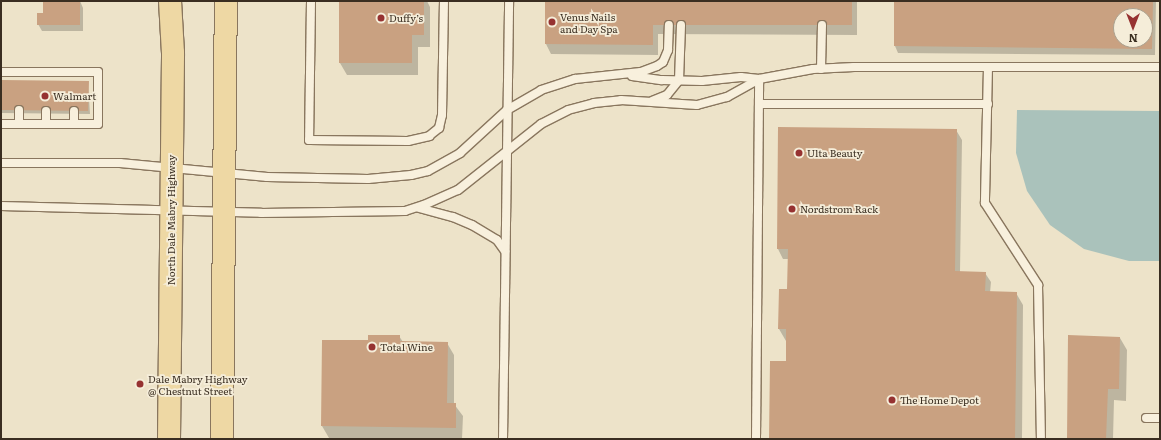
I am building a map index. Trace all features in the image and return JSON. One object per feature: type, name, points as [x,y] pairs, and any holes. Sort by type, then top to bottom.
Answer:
[{"type":"main road","name":"North Dale Mabry Highway","points":[[169,439],[173,53],[170,1]]},
{"type":"main road","points":[[222,439],[226,1]]},
{"type":"lane","points":[[311,1],[308,140],[408,141],[428,136],[439,128],[442,115],[444,1]]},
{"type":"lane","points":[[503,439],[509,1]]},
{"type":"lane","points":[[623,75],[650,70],[663,62],[669,45],[669,25]]},
{"type":"lane","points":[[649,102],[667,95],[679,80],[681,25]]},
{"type":"lane","points":[[822,26],[822,69]]},
{"type":"lane","points":[[988,67],[985,203],[1038,286],[1041,439]]},
{"type":"lane","points":[[1,163],[120,164],[267,177],[368,179],[411,175],[428,171],[460,154],[507,110],[558,84],[593,76],[623,75],[679,80],[740,77],[759,79],[822,69],[1160,67]]},
{"type":"lane","points":[[1,72],[19,76],[47,72],[98,72],[98,124],[1,124]]},
{"type":"lane","points":[[46,81],[47,72]]},
{"type":"lane","points":[[74,81],[75,72]]},
{"type":"lane","points":[[1,206],[224,212],[387,213],[416,208],[458,190],[541,124],[568,110],[594,103],[649,102],[678,105],[703,104],[727,97],[759,79]]},
{"type":"lane","points":[[756,439],[759,79]]},
{"type":"lane","points":[[759,104],[988,104]]},
{"type":"lane","points":[[19,110],[19,124]]},
{"type":"lane","points":[[46,111],[46,124]]},
{"type":"lane","points":[[74,111],[74,124]]},
{"type":"lane","points":[[416,208],[453,217],[472,225],[496,240],[505,251]]},
{"type":"lane","points":[[1146,418],[1160,418]]},
{"type":"water","points":[[1017,110],[1160,111],[1160,261],[1129,261],[1084,249],[1050,225],[1027,191],[1016,153]]},
{"type":"building","points":[[43,1],[80,1],[80,25],[37,25],[37,13],[43,13]]},
{"type":"building","name":"Duffy’s","points":[[339,1],[424,1],[424,35],[412,35],[412,63],[339,63]]},
{"type":"building","points":[[545,1],[852,1],[852,25],[653,25],[653,45],[545,44]]},
{"type":"building","points":[[894,1],[1153,1],[1153,8],[1113,8],[1113,48],[1152,49],[894,46]]},
{"type":"building","name":"Walmart","points":[[1,80],[89,81],[88,111],[1,110]]},
{"type":"building","points":[[778,127],[957,129],[955,271],[986,272],[985,291],[1017,292],[1015,439],[769,439],[770,361],[786,361],[786,329],[778,329],[779,289],[787,289],[788,249],[777,249]]},
{"type":"building","points":[[368,335],[400,335],[400,341],[448,342],[447,403],[456,403],[456,428],[321,426],[322,340],[368,340]]},
{"type":"building","points":[[1068,335],[1120,337],[1119,389],[1108,389],[1106,439],[1067,439]]},
{"type":"place","name":"Duffy’s","points":[[381,18]]},
{"type":"place","name":"Venus Nails and Day Spa","points":[[552,22]]},
{"type":"place","name":"Walmart","points":[[45,96]]},
{"type":"place","name":"Ulta Beauty","points":[[799,153]]},
{"type":"place","name":"Nordstrom Rack","points":[[792,209]]},
{"type":"place","name":"Total Wine","points":[[372,347]]},
{"type":"place","name":"Dale Mabry Highway @ Chestnut Street","points":[[140,384]]},
{"type":"place","name":"The Home Depot","points":[[892,400]]}]
